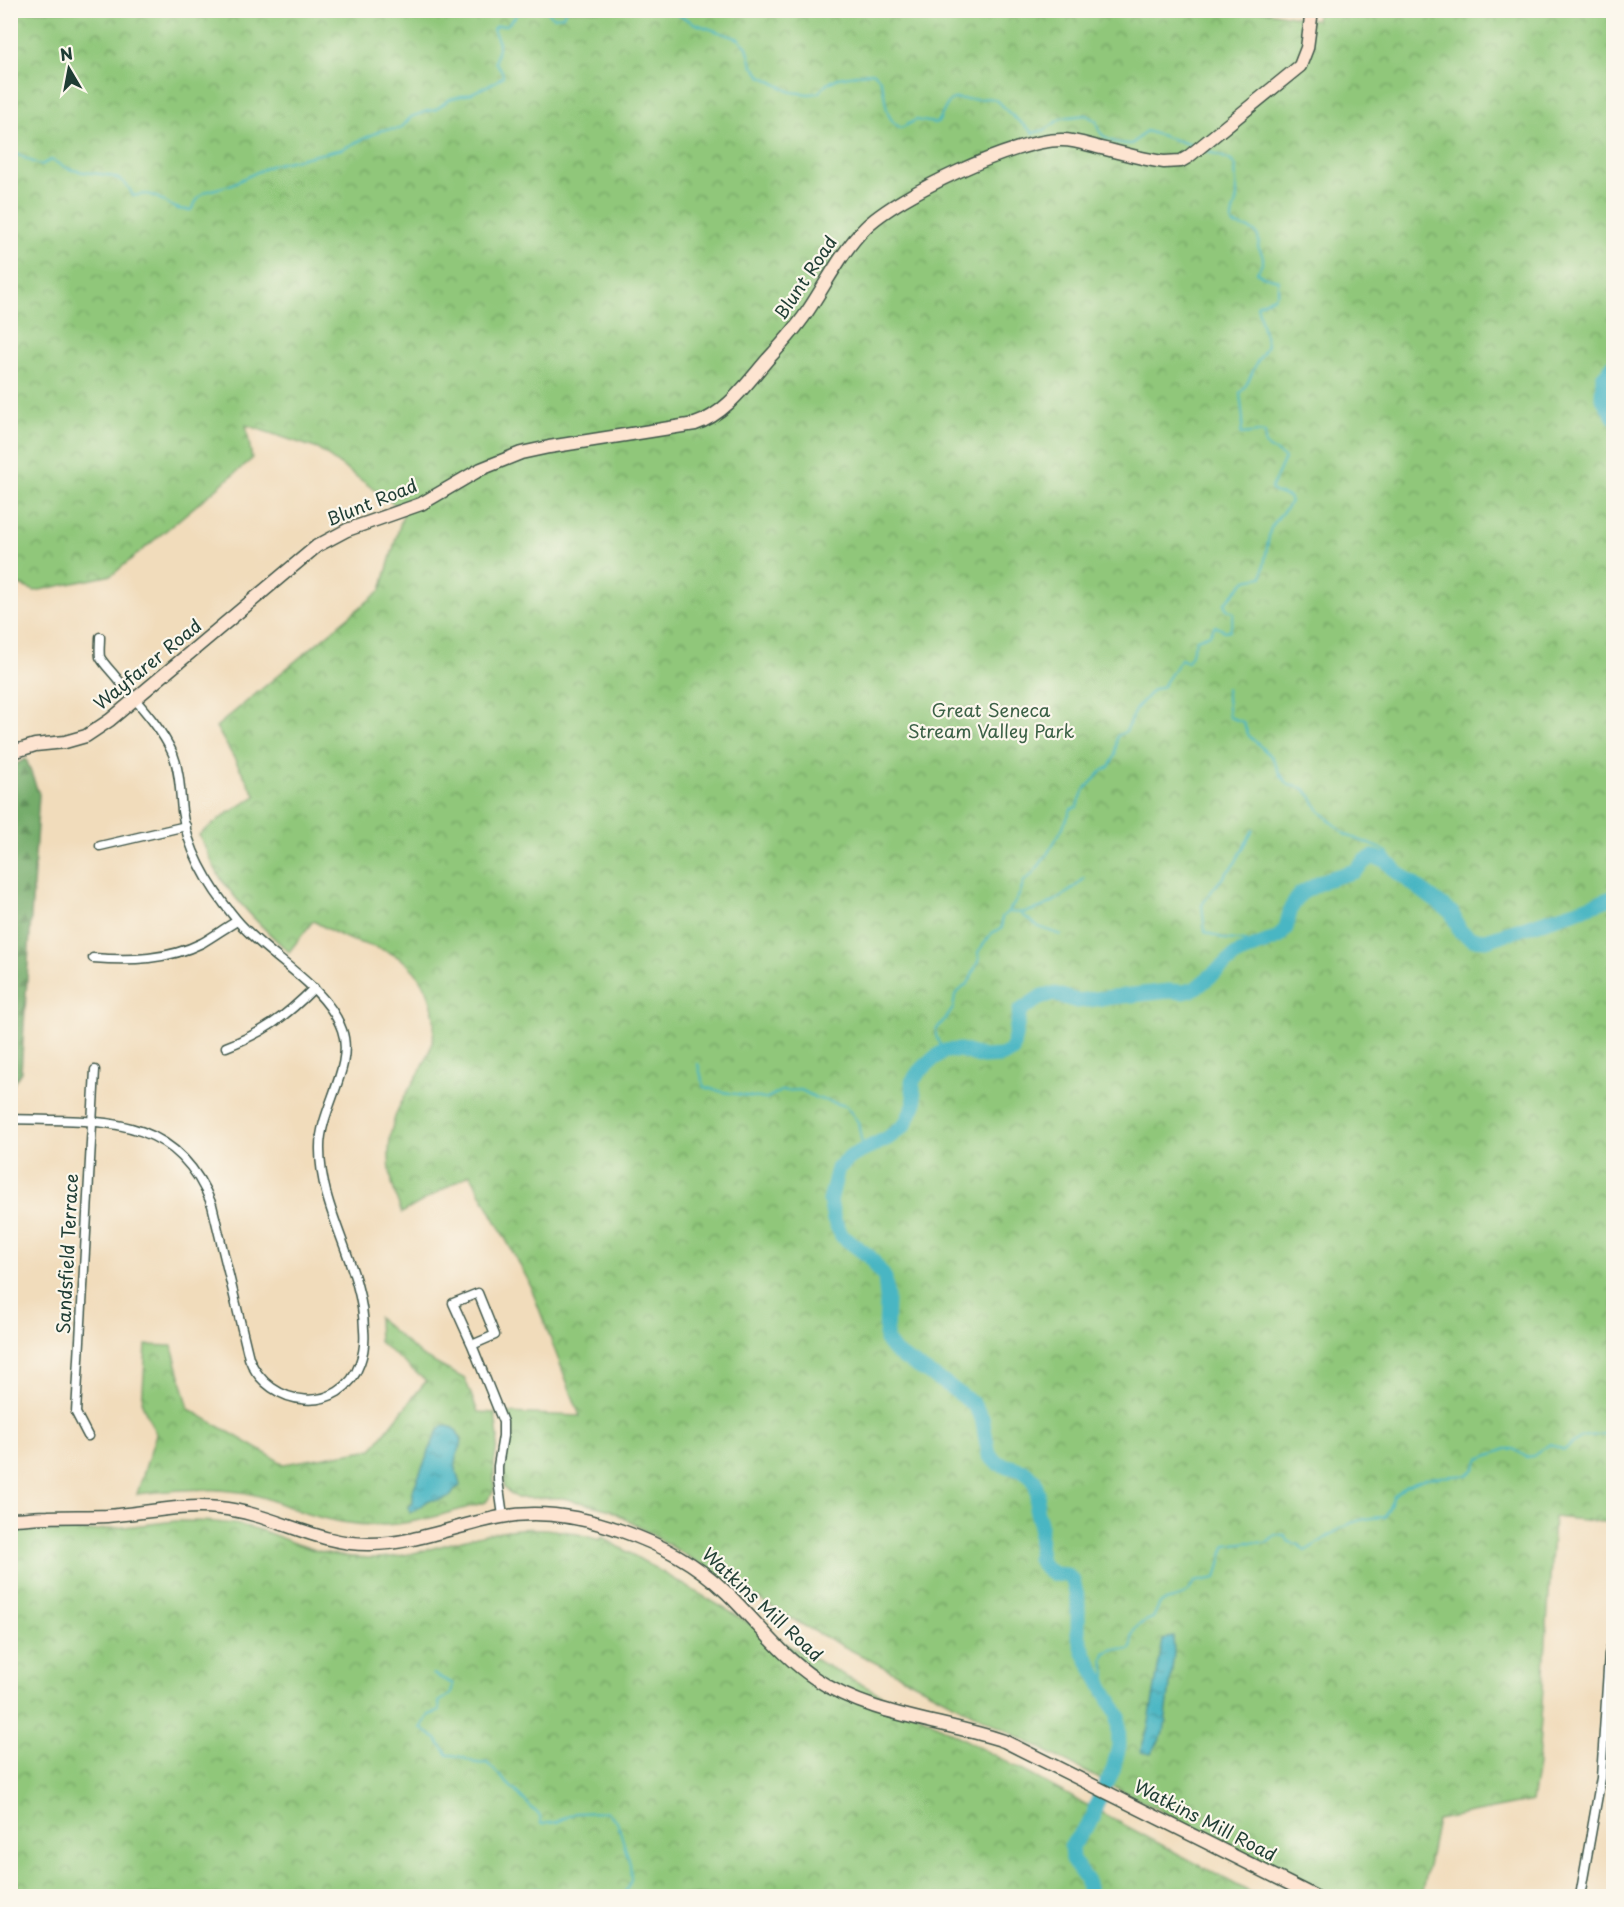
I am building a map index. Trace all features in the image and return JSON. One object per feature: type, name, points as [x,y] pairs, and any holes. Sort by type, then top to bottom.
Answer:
[{"type":"street","name":"Blunt Road","points":[[290,569],[317,546],[336,535],[421,504],[481,469],[510,457],[549,447],[695,424],[707,420],[718,413],[793,331],[845,251],[865,228],[898,203],[964,168],[1036,143],[1062,140],[1164,162],[1181,160],[1200,148],[1300,66],[1307,48],[1312,10]]},
{"type":"street","name":"Wayfarer Road","points":[[10,753],[35,745],[64,742],[86,736],[135,700],[290,569]]},
{"type":"street","points":[[10,1119],[92,1122],[127,1126],[155,1136],[180,1153],[206,1189],[212,1205],[249,1358],[254,1371],[262,1381],[278,1394],[297,1400],[317,1399],[336,1392],[356,1373],[365,1346],[364,1309],[355,1271],[327,1195],[320,1164],[322,1128],[342,1067],[343,1031],[330,1004],[314,988],[263,947],[237,921],[205,874],[191,846],[173,755],[160,732],[100,657],[100,638]]},
{"type":"street","points":[[100,846],[186,826]]},
{"type":"street","points":[[93,958],[128,961],[169,955],[200,944],[237,921]]},
{"type":"street","points":[[226,1047],[250,1038],[272,1025],[291,1011],[314,988]]},
{"type":"street","name":"Sandsfield Terrace","points":[[88,1436],[76,1413],[94,1070]]},
{"type":"street","points":[[472,1345],[495,1335],[478,1293],[453,1303],[503,1422],[498,1466],[503,1516]]},
{"type":"street","name":"Watkins Mill Road","points":[[10,1519],[108,1516],[198,1507],[220,1508],[259,1516],[324,1539],[372,1544],[416,1539],[503,1516],[524,1514],[562,1515],[598,1523],[651,1541],[672,1551],[704,1573],[727,1593],[787,1656],[818,1680],[870,1704],[980,1733],[1031,1753],[1314,1896]]},
{"type":"street","name":"Watkins Mill Road","points":[[10,1510],[48,1517]]},
{"type":"street","points":[[1580,1896],[1601,1778],[1609,1654],[1614,1639]]},
{"type":"green space","name":"Great Seneca Stream Valley Park","points":[[1257,10],[1316,20],[1318,10],[1613,11],[1613,1523],[1554,1517],[1538,1765],[1532,1801],[1437,1820],[1422,1896],[1325,1896],[793,1620],[611,1510],[563,1498],[517,1498],[504,1488],[506,1413],[580,1416],[528,1280],[470,1174],[402,1213],[397,1201],[389,1164],[392,1127],[399,1107],[425,1062],[433,1036],[433,1009],[423,983],[415,972],[398,957],[346,938],[313,921],[289,952],[252,916],[227,887],[199,835],[225,815],[256,796],[216,727],[381,590],[404,511],[318,449],[246,425],[252,459],[112,575],[35,591],[11,582],[10,11]]},
{"type":"green space","points":[[26,759],[39,794],[21,1072],[11,1087],[10,767]]},
{"type":"green space","points":[[378,1318],[422,1356],[465,1379],[478,1412],[495,1413],[498,1438],[494,1464],[494,1491],[486,1502],[417,1521],[375,1525],[327,1519],[259,1496],[222,1490],[137,1494],[156,1434],[142,1404],[146,1345],[172,1346],[189,1409],[284,1464],[372,1449],[426,1381],[379,1342]]},
{"type":"green space","points":[[176,1521],[234,1524],[265,1532],[318,1551],[363,1558],[409,1554],[482,1535],[519,1529],[560,1531],[600,1540],[602,1537],[775,1638],[1257,1896],[11,1896],[11,1529],[89,1531]]},
{"type":"water","points":[[443,1425],[454,1428],[461,1439],[462,1443],[455,1461],[460,1486],[451,1496],[429,1500],[410,1513],[413,1490],[437,1432]]},
{"type":"water","points":[[1173,1637],[1174,1653],[1164,1733],[1151,1754],[1140,1752],[1148,1728],[1163,1639]]},
{"type":"waterway","points":[[10,152],[41,165],[51,160],[73,170],[115,177],[128,187],[133,196],[152,195],[178,209],[191,210],[205,192],[230,185],[272,165],[342,149],[382,130],[400,129],[411,117],[435,110],[450,99],[470,94],[495,82],[503,76],[495,62],[499,43],[493,29],[496,26],[507,25],[522,10]]},
{"type":"waterway","points":[[546,10],[553,17],[563,16],[566,10]]},
{"type":"waterway","points":[[669,10],[696,24],[739,39],[747,47],[752,65],[761,76],[791,92],[818,93],[838,78],[873,72],[882,85],[889,116],[901,128],[916,120],[935,123],[939,121],[947,105],[953,99],[990,98],[1000,103],[1033,133],[1045,130],[1062,118],[1086,115],[1096,121],[1104,137],[1114,142],[1132,144],[1146,131],[1195,146]]},
{"type":"waterway","points":[[944,1051],[936,1036],[936,1030],[953,1009],[955,995],[969,982],[979,959],[978,952],[992,933],[1002,928],[1002,917],[1016,901],[1024,881],[1037,868],[1051,848],[1071,809],[1077,807],[1084,790],[1109,767],[1115,756],[1117,736],[1126,731],[1135,710],[1153,690],[1163,686],[1181,659],[1188,662],[1197,639],[1210,634],[1215,626],[1225,631],[1230,630],[1234,613],[1224,604],[1246,580],[1262,577],[1270,530],[1291,502],[1289,497],[1271,489],[1285,458],[1265,445],[1265,433],[1241,434],[1243,420],[1240,393],[1267,344],[1257,305],[1274,297],[1278,292],[1278,280],[1262,276],[1257,272],[1263,260],[1255,232],[1232,224],[1237,195],[1236,166],[1230,160],[1203,149]]},
{"type":"waterway","points":[[1614,365],[1603,377],[1602,397],[1614,417]]},
{"type":"waterway","points":[[1226,688],[1229,717],[1243,722],[1249,736],[1272,757],[1280,774],[1289,785],[1303,788],[1311,796],[1318,809],[1346,835],[1389,853],[1385,860]]},
{"type":"waterway","points":[[1253,830],[1235,863],[1202,905],[1205,932],[1225,939],[1246,941],[1255,946]]},
{"type":"waterway","points":[[1090,1896],[1086,1879],[1072,1860],[1071,1846],[1093,1818],[1096,1805],[1113,1770],[1119,1746],[1118,1715],[1084,1653],[1078,1634],[1078,1600],[1073,1581],[1067,1575],[1054,1574],[1045,1568],[1039,1559],[1040,1523],[1036,1509],[1038,1494],[1034,1480],[1024,1471],[997,1463],[989,1455],[982,1418],[973,1404],[896,1353],[886,1340],[885,1278],[870,1257],[842,1236],[834,1220],[830,1201],[838,1168],[852,1156],[888,1138],[905,1125],[915,1103],[912,1082],[918,1073],[944,1051],[960,1050],[983,1057],[1001,1056],[1012,1051],[1020,1011],[1042,996],[1054,994],[1077,1001],[1195,989],[1237,954],[1279,937],[1286,928],[1291,908],[1300,894],[1325,880],[1355,871],[1373,857],[1385,860],[1397,872],[1452,913],[1460,931],[1472,939],[1486,940],[1614,897]]},
{"type":"waterway","points":[[1009,912],[1019,913],[1040,908],[1060,898],[1085,878]]},
{"type":"waterway","points":[[1021,914],[1039,927],[1061,935]]},
{"type":"waterway","points":[[698,1064],[704,1087],[765,1099],[781,1091],[801,1090],[816,1098],[846,1106],[858,1122],[863,1150]]},
{"type":"waterway","points":[[1105,1693],[1106,1673],[1103,1660],[1105,1653],[1114,1649],[1129,1650],[1132,1646],[1134,1631],[1143,1622],[1153,1618],[1160,1603],[1184,1595],[1194,1582],[1216,1578],[1226,1545],[1249,1542],[1266,1543],[1275,1535],[1285,1536],[1289,1542],[1299,1545],[1305,1551],[1351,1523],[1385,1517],[1394,1496],[1406,1486],[1426,1478],[1467,1475],[1474,1469],[1479,1459],[1506,1449],[1514,1449],[1526,1457],[1533,1456],[1550,1444],[1564,1450],[1581,1437],[1614,1433]]},
{"type":"waterway","points":[[433,1674],[453,1684],[451,1694],[439,1702],[440,1711],[429,1715],[421,1728],[436,1739],[448,1755],[459,1756],[476,1763],[487,1763],[540,1816],[541,1824],[557,1822],[575,1813],[606,1812],[617,1821],[630,1864],[631,1880],[624,1896]]},
{"type":"waterway","points":[[522,1896],[538,1896]]}]
